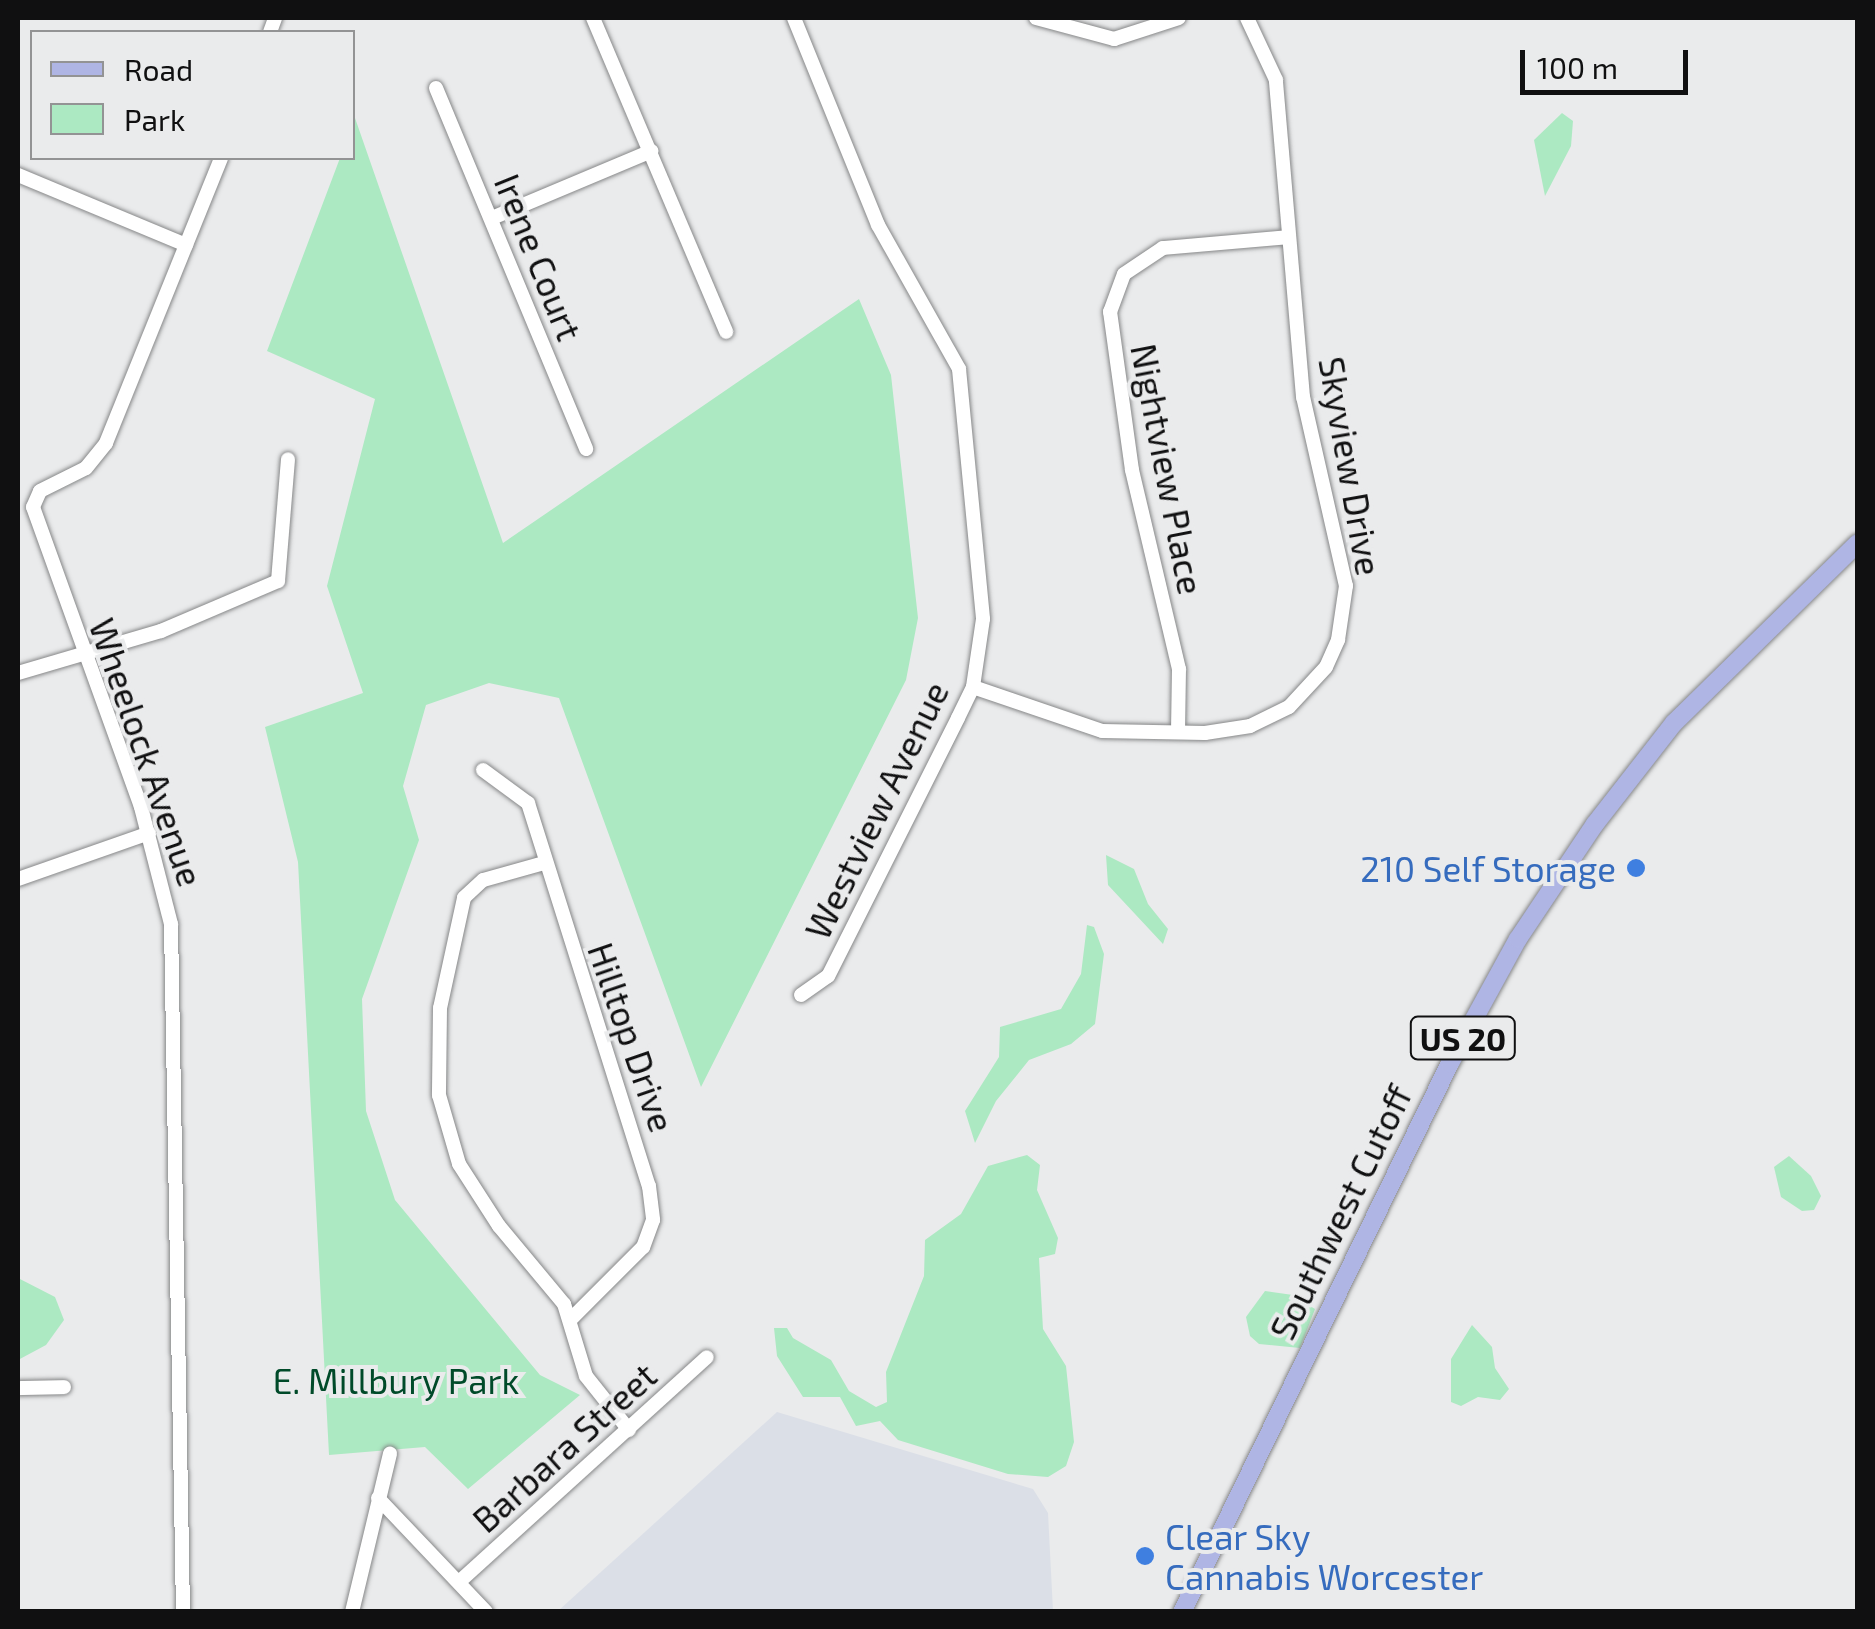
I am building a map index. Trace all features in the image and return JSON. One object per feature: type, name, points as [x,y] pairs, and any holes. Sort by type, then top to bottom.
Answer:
[{"type":"main road","name":"Southwest Cutoff","points":[[1182,1612],[1450,1063],[1528,924],[1674,723],[1858,542]]},
{"type":"street","points":[[593,18],[726,332]]},
{"type":"street","name":"Westview Avenue","points":[[794,18],[878,225],[916,300],[950,344],[959,370],[983,619],[973,686],[828,976],[801,995]]},
{"type":"street","points":[[1036,18],[1114,38],[1179,18]]},
{"type":"street","name":"Skyview Drive","points":[[973,686],[1102,731],[1178,732],[1250,726],[1290,707],[1326,668],[1338,640],[1346,586],[1303,397],[1276,80],[1247,18]]},
{"type":"street","name":"Irene Court","points":[[436,88],[586,449]]},
{"type":"street","points":[[492,218],[651,151]]},
{"type":"street","name":"Wheelock Avenue","points":[[184,1612],[177,980],[169,911],[149,832],[33,507],[40,491],[72,477],[100,453],[221,160]]},
{"type":"street","points":[[18,176],[186,246]]},
{"type":"street","name":"Nightview Place","points":[[1178,732],[1179,669],[1132,470],[1110,312],[1124,274],[1163,248],[1290,237]]},
{"type":"street","points":[[18,672],[161,631],[282,578],[288,459]]},
{"type":"street","name":"Hilltop Drive","points":[[483,770],[528,803],[652,1207],[648,1239],[637,1257],[572,1318]]},
{"type":"street","points":[[18,879],[149,832]]},
{"type":"street","points":[[544,863],[482,880],[464,898],[445,967],[437,1070],[459,1164],[572,1318],[586,1376],[629,1430]]},
{"type":"street","name":"Barbara Street","points":[[460,1581],[708,1357]]},
{"type":"street","points":[[18,1388],[64,1387]]},
{"type":"street","points":[[352,1612],[390,1454]]},
{"type":"street","points":[[378,1498],[486,1612]]},
{"type":"shaded area","points":[[777,1412],[1033,1489],[1048,1513],[1053,1611],[558,1611]]},
{"type":"green space","points":[[1562,113],[1573,121],[1571,146],[1545,196],[1534,140]]},
{"type":"green space","name":"E. Millbury Park","points":[[355,118],[503,543],[859,299],[891,375],[918,618],[906,680],[701,1087],[559,698],[489,683],[426,705],[403,786],[419,840],[362,999],[366,1111],[395,1200],[540,1375],[580,1395],[468,1489],[425,1447],[329,1455],[298,862],[265,727],[363,693],[327,586],[375,399],[267,351],[339,160],[355,160]]},
{"type":"green space","points":[[1106,855],[1134,869],[1148,904],[1168,929],[1163,944],[1108,885]]},
{"type":"green space","points":[[1087,925],[1094,927],[1104,954],[1095,1024],[1071,1044],[1029,1060],[996,1101],[975,1143],[965,1111],[999,1057],[1000,1027],[1061,1009],[1081,974]]},
{"type":"green space","points":[[1027,1155],[1040,1165],[1037,1190],[1058,1238],[1055,1254],[1039,1258],[1043,1329],[1066,1366],[1074,1442],[1066,1466],[1048,1477],[1008,1474],[898,1440],[880,1421],[856,1426],[840,1397],[803,1397],[777,1356],[774,1328],[787,1328],[793,1338],[831,1360],[849,1391],[876,1407],[887,1402],[886,1372],[924,1276],[925,1240],[961,1214],[988,1166]]},
{"type":"green space","points":[[1789,1156],[1811,1176],[1821,1196],[1814,1210],[1802,1211],[1781,1197],[1774,1167]]},
{"type":"green space","points":[[18,1278],[55,1297],[64,1320],[46,1345],[18,1360]]},
{"type":"green space","points":[[1265,1291],[1293,1295],[1315,1309],[1300,1348],[1259,1344],[1250,1336],[1246,1317]]},
{"type":"green space","points":[[1472,1325],[1492,1347],[1495,1368],[1509,1389],[1500,1400],[1478,1397],[1461,1406],[1451,1402],[1451,1359]]},
{"type":"place","name":"210 Self Storage","points":[[1636,868]]},
{"type":"place","name":"Clear Sky Cannabis Worcester","points":[[1145,1556]]}]
